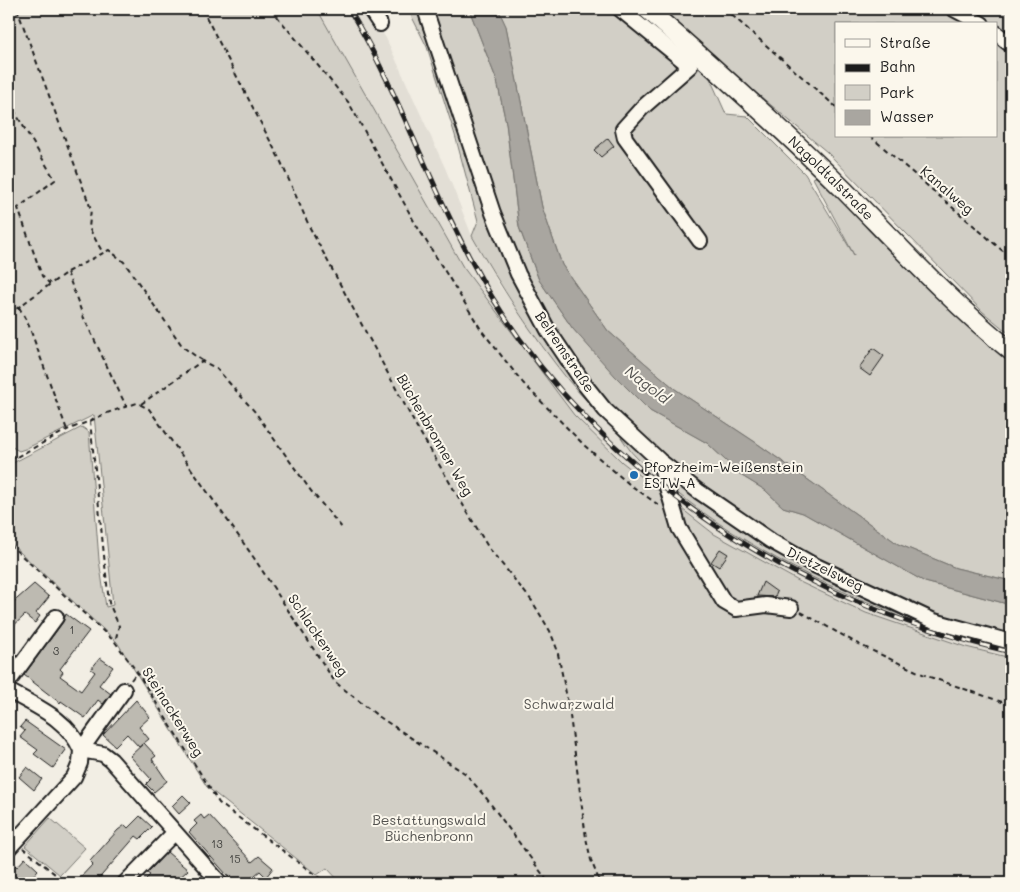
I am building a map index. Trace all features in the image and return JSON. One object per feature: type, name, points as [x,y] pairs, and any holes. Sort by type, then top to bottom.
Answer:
[{"type":"main road","name":"Nagoldtalstraße","points":[[647,9],[702,56],[822,169],[962,310],[1011,351]]},
{"type":"street","points":[[370,9],[380,24]]},
{"type":"street","name":"Belremstraße","points":[[425,9],[490,205],[518,274],[559,349],[596,399],[659,460],[679,528],[716,590],[729,607],[736,609],[766,605],[792,608]]},
{"type":"street","points":[[620,9],[690,66],[642,108],[623,129],[630,144],[700,241]]},
{"type":"street","points":[[954,9],[978,22]]},
{"type":"street","points":[[998,35],[1011,45]]},
{"type":"street","name":"Dietzelsweg","points":[[659,460],[698,491],[765,537],[812,564],[934,621],[1011,642]]},
{"type":"street","points":[[9,681],[56,617]]},
{"type":"street","points":[[12,845],[74,777],[80,763],[82,750],[124,690]]},
{"type":"street","points":[[9,691],[68,727],[82,750],[103,754],[111,760],[220,883]]},
{"type":"street","points":[[125,883],[175,832]]},
{"type":"path","points":[[17,9],[91,209],[89,228],[103,252]]},
{"type":"path","name":"Büchenbronner Weg","points":[[202,9],[280,162],[310,228],[415,424],[488,547],[532,602],[550,631],[557,649],[569,708],[586,838],[591,860],[600,883]]},
{"type":"path","points":[[271,9],[349,103],[414,223],[482,331],[523,383],[592,453],[629,484],[676,517]]},
{"type":"path","points":[[725,9],[835,106]]},
{"type":"path","points":[[9,102],[55,180],[18,208],[42,276],[50,284]]},
{"type":"path","name":"Kanalweg","points":[[872,138],[1011,258]]},
{"type":"path","points":[[9,314],[67,272],[109,250],[124,262],[183,347],[216,368],[255,412],[311,491],[343,529]]},
{"type":"path","points":[[67,272],[83,316],[126,406]]},
{"type":"path","points":[[19,307],[29,326],[66,430]]},
{"type":"path","points":[[9,461],[66,430],[126,406],[141,404],[202,360]]},
{"type":"path","name":"Schlackerweg","points":[[141,404],[149,409],[182,454],[254,558],[335,682],[378,716],[466,774],[488,799],[549,883]]},
{"type":"path","points":[[90,421],[109,603],[119,626],[115,642]]},
{"type":"path","points":[[9,447],[14,458]]},
{"type":"path","name":"Steinackerweg","points":[[9,544],[115,642],[137,672],[219,803],[326,883]]},
{"type":"path","points":[[792,608],[860,645],[927,676],[1011,705]]},
{"type":"path","points":[[12,845],[66,883]]},
{"type":"shaded area","points":[[317,9],[366,9],[386,38],[446,170],[472,236],[499,285],[569,381],[617,432],[636,458],[715,520],[755,545],[807,573],[871,605],[971,638],[1011,648],[1011,658],[966,647],[866,613],[802,583],[714,534],[622,462],[574,415],[463,267]]},
{"type":"green space","name":"Schwarzwald","points":[[9,9],[317,9],[463,267],[574,415],[622,462],[714,534],[802,583],[866,613],[966,647],[1011,658],[1011,883],[341,883],[327,868],[317,875],[207,787],[117,642],[9,542],[9,465],[82,427],[89,432],[99,560],[106,607],[113,605],[94,415],[19,451],[12,447],[9,441]]},
{"type":"green space","points":[[408,9],[469,9],[497,81],[506,123],[519,227],[539,280],[573,329],[650,411],[707,443],[742,476],[765,490],[783,507],[803,513],[925,582],[1011,605],[1011,648],[912,619],[862,600],[812,577],[765,552],[719,524],[677,493],[635,456],[615,429],[573,386],[542,346],[505,292],[472,236],[478,221],[455,135],[427,47]]},
{"type":"green space","points":[[498,9],[633,9],[709,76],[726,114],[747,116],[805,174],[854,255],[813,178],[818,176],[888,248],[960,317],[1011,360],[1011,581],[956,568],[898,544],[755,442],[675,389],[608,331],[562,265],[542,207],[506,27]]},
{"type":"green space","points":[[656,9],[1011,9],[1011,335],[983,312],[827,152]]},
{"type":"green space","points":[[50,818],[85,848],[60,875],[25,846]]},
{"type":"water","name":"Nagold","points":[[469,9],[498,9],[506,26],[542,207],[562,265],[608,331],[675,389],[755,442],[898,544],[956,568],[1011,581],[1011,605],[925,582],[803,513],[783,507],[765,490],[742,476],[707,443],[650,411],[615,376],[573,329],[539,280],[519,227],[506,123],[497,81]]},
{"type":"building","points":[[608,138],[614,146],[601,157],[594,150]]},
{"type":"building","points":[[873,348],[884,356],[870,376],[859,368]]},
{"type":"building","points":[[720,549],[728,554],[719,567],[711,562]]},
{"type":"building","points":[[763,582],[777,592],[775,597],[757,596]]},
{"type":"building","points":[[34,584],[49,597],[36,613],[40,616],[35,623],[25,615],[9,630],[9,606]]},
{"type":"building","points":[[66,614],[89,631],[60,669],[63,672],[60,676],[81,691],[95,672],[91,669],[100,658],[113,667],[99,685],[111,694],[103,704],[98,700],[85,718],[61,701],[60,703],[24,675],[63,622]]},
{"type":"building","points":[[136,700],[150,717],[139,727],[149,739],[139,747],[127,734],[115,746],[103,735]]},
{"type":"building","points":[[25,721],[66,750],[53,768],[34,754],[38,750],[20,737],[25,731],[20,727]]},
{"type":"building","points":[[144,743],[156,756],[152,759],[167,781],[154,792],[146,784],[151,779],[130,756]]},
{"type":"building","points":[[27,767],[42,779],[34,790],[19,777]]},
{"type":"building","points":[[183,795],[191,803],[179,814],[172,806]]},
{"type":"building","points":[[201,815],[204,819],[209,815],[252,862],[259,856],[273,868],[266,877],[260,871],[245,883],[234,883],[189,832],[197,824],[194,821]]},
{"type":"building","points":[[140,816],[152,827],[140,839],[136,836],[95,883],[75,883],[93,864],[90,861],[118,830],[125,825],[128,828]]},
{"type":"building","points":[[167,852],[188,870],[174,883],[142,883],[150,875],[147,873]]},
{"type":"building","points":[[25,858],[38,870],[30,879],[28,877],[23,883],[17,883],[9,876],[9,870],[14,864],[17,867]]},
{"type":"railway","points":[[349,9],[383,71],[456,231],[472,262],[517,335],[571,402],[632,462],[700,514],[772,560],[849,598],[929,629],[1011,652]]},
{"type":"place","name":"Pforzheim-Weißenstein ESTW-A","points":[[634,475]]},
{"type":"park label","name":"Bestattungswald Büchenbronn","points":[[429,828]]}]
